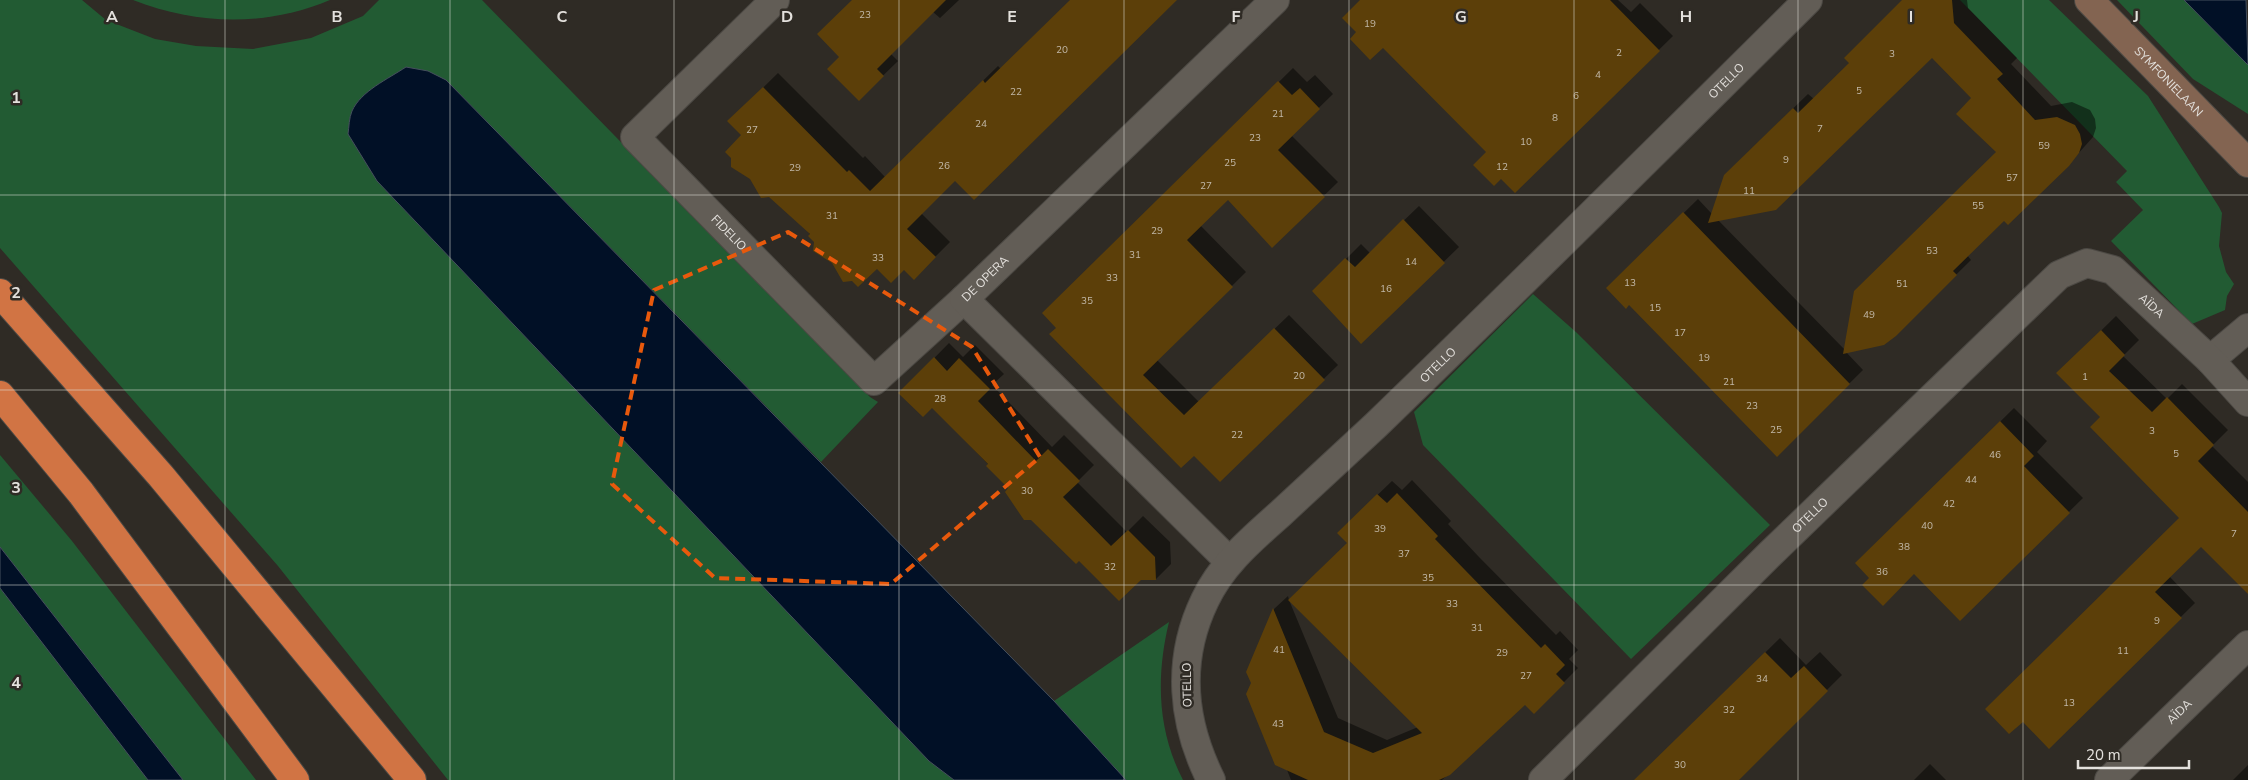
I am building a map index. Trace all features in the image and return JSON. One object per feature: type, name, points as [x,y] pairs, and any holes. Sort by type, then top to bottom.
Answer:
[{"type":"highway","points":[[0,293],[161,476],[412,780]]},
{"type":"highway","points":[[0,395],[81,493],[295,780]]},
{"type":"street","name":"FIDELIO","points":[[776,0],[635,137],[874,381],[964,299]]},
{"type":"street","name":"DE OPERA","points":[[1230,560],[964,299],[1275,0]]},
{"type":"street","name":"OTELLO","points":[[1211,780],[1192,734],[1184,682],[1193,629],[1205,599],[1230,560],[1372,428],[1538,268],[1808,0]]},
{"type":"street","name":"SYMFONIELAAN","points":[[2089,0],[2248,163]]},
{"type":"street","name":"OTELLO","points":[[1543,780],[1770,554],[2059,275],[2087,262]]},
{"type":"street","name":"AÏDA","points":[[2087,262],[2113,270],[2210,360],[2248,402]]},
{"type":"street","points":[[2210,360],[2248,328]]},
{"type":"street","name":"AÏDA","points":[[2109,780],[2248,645]]},
{"type":"highlighted area","points":[[788,232],[972,347],[1040,457],[891,584],[715,578],[612,484],[654,290]]},
{"type":"green space","points":[[0,0],[82,0],[106,20],[155,39],[196,46],[253,49],[311,38],[363,16],[379,0],[482,0],[870,397],[878,402],[821,462],[446,80],[352,112],[348,134],[377,181],[929,761],[954,780],[448,780],[278,566],[0,248]]},
{"type":"green space","points":[[133,0],[330,0],[306,9],[281,15],[232,20],[182,14]]},
{"type":"green space","points":[[1960,0],[2049,0],[2148,96],[2222,213],[2219,246],[2226,272],[2234,284],[2227,296],[2225,310],[2192,324],[2111,241],[2143,210],[2116,182],[2127,171]]},
{"type":"green space","points":[[2117,0],[2184,0],[2248,65],[2248,114],[2193,79]]},
{"type":"green space","points":[[1533,294],[1577,333],[1770,525],[1631,659],[1423,445],[1414,412]]},
{"type":"green space","points":[[0,455],[72,541],[256,780],[183,780],[0,547]]},
{"type":"green space","points":[[0,588],[148,780],[0,780]]},
{"type":"green space","points":[[1169,622],[1162,662],[1161,702],[1168,742],[1183,780],[1126,780],[1054,701]]},
{"type":"water","points":[[2184,0],[2246,0],[2248,65]]},
{"type":"water","points":[[406,67],[428,71],[446,80],[1054,701],[1126,780],[954,780],[929,761],[377,181],[348,134],[350,117],[356,104],[368,91]]},
{"type":"water","points":[[0,547],[183,780],[148,780],[0,588]]},
{"type":"building","points":[[852,0],[946,0],[877,69],[884,76],[859,101],[827,69],[839,57],[817,34]]},
{"type":"building","points":[[1070,0],[1177,0],[974,200],[955,181],[907,229],[936,257],[914,280],[904,270],[891,283],[877,269],[858,287],[852,281],[843,282],[832,263],[813,251],[814,242],[808,236],[810,234],[769,197],[761,198],[750,179],[731,167],[731,158],[725,152],[741,135],[727,121],[763,87],[847,172],[849,170],[870,191],[983,80],[985,83]]},
{"type":"building","points":[[1360,0],[1610,0],[1660,51],[1515,193],[1501,179],[1494,186],[1473,165],[1486,152],[1383,48],[1370,60],[1350,39],[1356,32],[1342,18]]},
{"type":"building","points":[[1902,0],[1952,0],[1954,23],[2003,74],[1997,79],[2035,120],[2057,117],[2075,125],[2080,134],[2082,144],[2079,153],[2069,166],[2008,225],[2004,221],[1953,271],[1957,275],[1896,336],[1884,345],[1843,354],[1854,291],[1996,152],[1956,114],[1971,98],[1932,58],[1776,210],[1708,223],[1724,175],[1793,108],[1798,113],[1849,63],[1844,58]]},
{"type":"building","points":[[1278,81],[1292,95],[1300,88],[1320,109],[1278,150],[1325,197],[1272,248],[1228,200],[1187,240],[1233,287],[1143,375],[1184,415],[1274,328],[1325,380],[1220,482],[1194,456],[1181,468],[1049,334],[1056,328],[1042,313]]},
{"type":"building","points":[[1683,212],[1850,384],[1777,457],[1629,305],[1626,309],[1606,288]]},
{"type":"building","points":[[1403,219],[1445,263],[1361,344],[1312,291],[1345,258],[1355,267]]},
{"type":"building","points":[[2101,330],[2125,355],[2109,371],[2152,412],[2167,397],[2214,445],[2198,461],[2248,512],[2248,594],[2201,547],[2155,592],[2182,618],[2049,749],[2023,722],[2009,734],[1985,709],[2179,518],[2090,427],[2100,417],[2056,373]]},
{"type":"building","points":[[934,357],[947,371],[959,358],[990,389],[978,401],[1036,461],[1048,449],[1080,481],[1063,497],[1111,546],[1128,530],[1155,557],[1156,580],[1141,580],[1119,601],[1079,561],[1076,564],[1031,520],[1024,520],[1005,492],[1008,488],[986,466],[988,464],[932,408],[923,417],[898,393]]},
{"type":"building","points":[[2000,421],[2034,456],[2024,466],[2070,513],[1960,621],[1914,574],[1883,606],[1862,585],[1869,578],[1855,563]]},
{"type":"building","points":[[1397,493],[1438,536],[1435,539],[1541,648],[1545,644],[1565,665],[1556,674],[1565,683],[1534,714],[1525,705],[1450,775],[1439,780],[1308,780],[1275,765],[1246,694],[1251,683],[1246,672],[1273,608],[1324,732],[1373,753],[1422,733],[1288,600],[1347,543],[1337,533],[1377,494],[1387,503]]},
{"type":"building","points":[[1765,652],[1791,678],[1804,666],[1828,691],[1739,780],[1634,780]]}]
